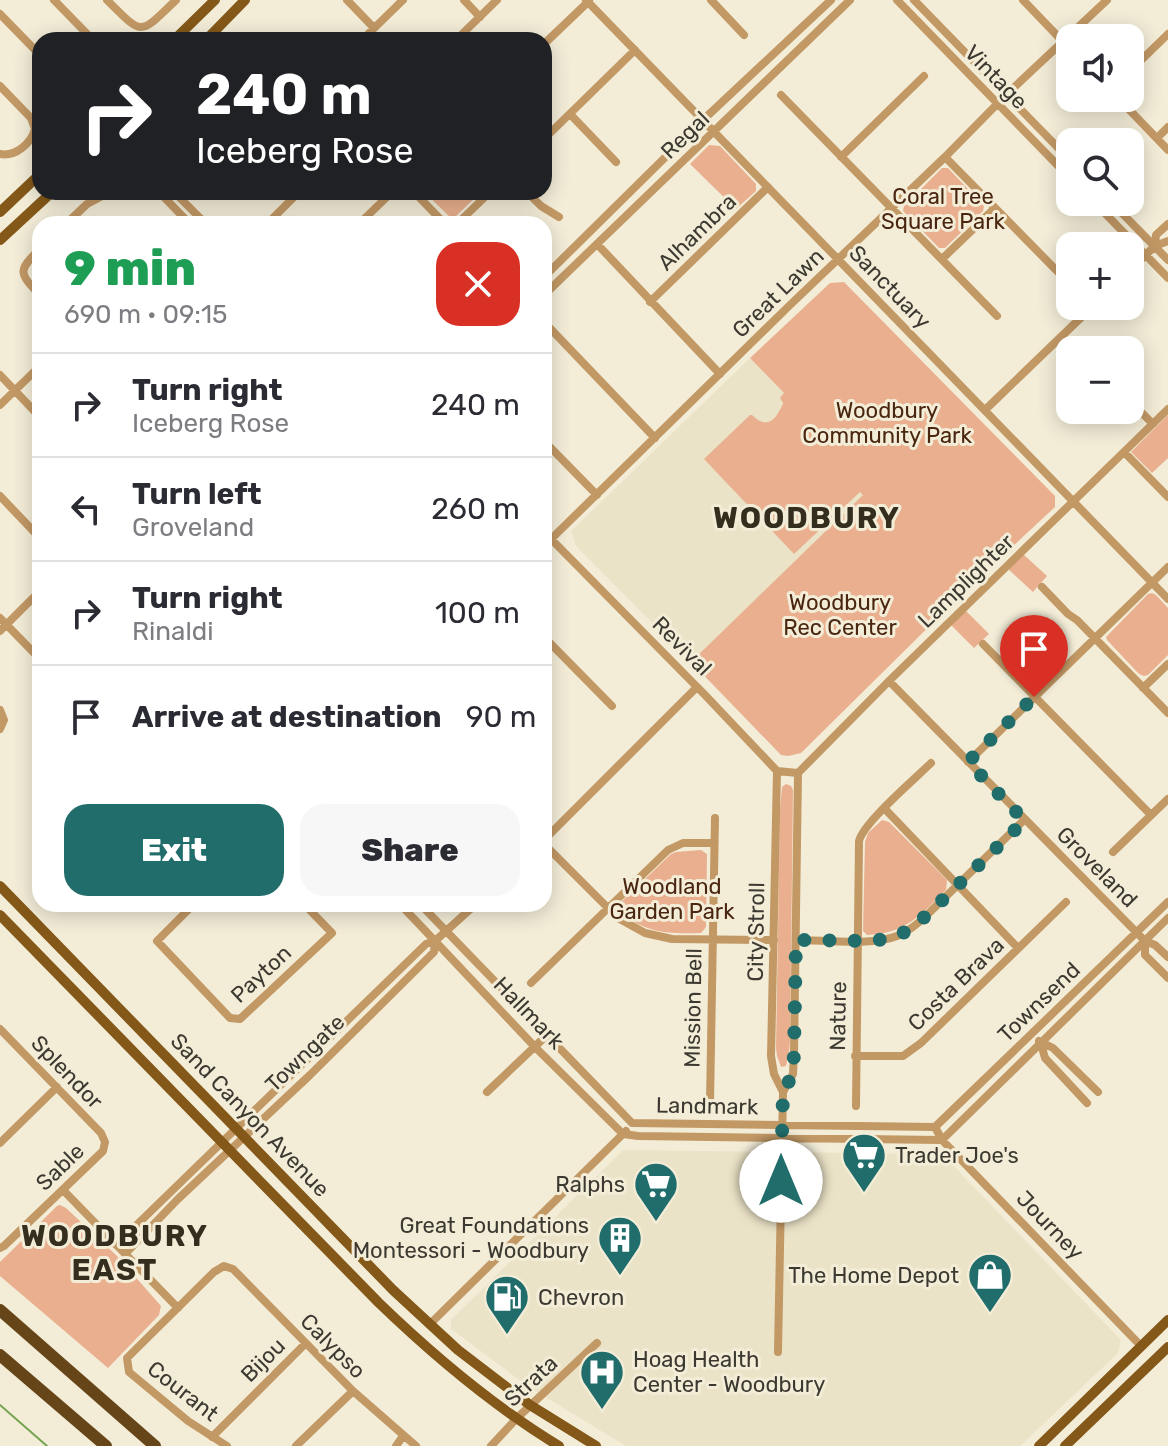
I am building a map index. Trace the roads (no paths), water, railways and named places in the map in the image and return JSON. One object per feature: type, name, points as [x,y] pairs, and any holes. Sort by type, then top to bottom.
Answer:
[{"type":"highway","points":[[0,1310],[155,1446]]},
{"type":"highway","points":[[0,1355],[106,1446]]},
{"type":"highway","points":[[103,1399],[167,1446]]},
{"type":"main road","points":[[182,32],[215,0]]},
{"type":"main road","points":[[214,32],[245,0]]},
{"type":"main road","points":[[0,212],[32,182]]},
{"type":"main road","points":[[0,240],[43,200]]},
{"type":"main road","name":"Sand Canyon Avenue","points":[[0,886],[393,1290],[458,1350],[530,1405],[596,1446]]},
{"type":"main road","name":"Sand Canyon Avenue","points":[[0,915],[417,1340],[517,1418],[559,1446]]},
{"type":"main road","points":[[1039,1446],[1168,1320]]},
{"type":"main road","points":[[1065,1446],[1168,1347]]},
{"type":"street","points":[[54,0],[85,32]]},
{"type":"street","points":[[107,0],[133,26],[142,28],[176,0]]},
{"type":"street","points":[[347,0],[374,28]]},
{"type":"street","points":[[370,32],[403,0]]},
{"type":"street","points":[[464,0],[480,17]]},
{"type":"street","points":[[464,32],[497,0]]},
{"type":"street","points":[[711,0],[744,35]]},
{"type":"street","name":"Regal","points":[[552,269],[703,120],[831,0]]},
{"type":"street","name":"Regal","points":[[552,287],[850,0]]},
{"type":"street","name":"Vintage","points":[[897,0],[1056,164]]},
{"type":"street","name":"Vintage","points":[[914,0],[1056,146]]},
{"type":"street","points":[[1023,0],[1056,35]]},
{"type":"street","name":"Great Lawn","points":[[1085,24],[1107,0]]},
{"type":"street","points":[[552,36],[588,1]]},
{"type":"street","name":"Sanctuary","points":[[588,1],[1168,599]]},
{"type":"street","points":[[0,14],[32,47]]},
{"type":"street","points":[[1144,57],[1168,34]]},
{"type":"street","points":[[552,131],[635,50]]},
{"type":"street","name":"Great Lawn","points":[[552,539],[997,103],[1056,53]]},
{"type":"street","points":[[841,157],[924,76]]},
{"type":"street","points":[[0,86],[32,122]]},
{"type":"street","points":[[781,95],[997,316]]},
{"type":"street","points":[[1132,112],[1168,150]]},
{"type":"street","points":[[570,114],[616,162]]},
{"type":"street","points":[[1157,138],[1168,127]]},
{"type":"street","points":[[0,154],[12,154],[32,136]]},
{"type":"street","points":[[945,157],[1056,270]]},
{"type":"street","name":"Alhambra","points":[[650,302],[768,187]]},
{"type":"street","points":[[74,216],[95,200]]},
{"type":"street","points":[[167,200],[182,216]]},
{"type":"street","points":[[182,200],[198,216]]},
{"type":"street","points":[[275,216],[290,200]]},
{"type":"street","points":[[367,216],[384,200]]},
{"type":"street","points":[[422,200],[437,216]]},
{"type":"street","points":[[465,216],[482,200]]},
{"type":"street","points":[[535,200],[559,217]]},
{"type":"street","points":[[942,259],[995,208]]},
{"type":"street","points":[[1108,216],[1168,278]]},
{"type":"street","points":[[1125,216],[1168,260]]},
{"type":"street","points":[[1155,246],[1156,235],[1168,224]]},
{"type":"street","points":[[1146,255],[1155,246],[1168,241]]},
{"type":"street","points":[[597,244],[720,374]]},
{"type":"street","points":[[32,257],[23,270],[24,278],[32,286]]},
{"type":"street","points":[[985,410],[1078,320]]},
{"type":"street","points":[[552,330],[655,438]]},
{"type":"street","points":[[0,405],[32,374]]},
{"type":"street","points":[[0,375],[32,408]]},
{"type":"street","name":"Lamplighter","points":[[798,773],[1168,409]]},
{"type":"street","points":[[1144,415],[1153,424]]},
{"type":"street","points":[[552,449],[597,495]]},
{"type":"street","points":[[1124,452],[1168,497]]},
{"type":"street","points":[[0,496],[32,530]]},
{"type":"street","name":"Revival","points":[[552,547],[697,687],[777,771]]},
{"type":"street","points":[[968,762],[1168,567]]},
{"type":"street","points":[[1042,587],[1168,713]]},
{"type":"street","points":[[32,598],[2,624],[32,652]]},
{"type":"street","points":[[983,644],[1151,815]]},
{"type":"street","points":[[552,645],[612,706]]},
{"type":"street","points":[[1143,688],[1168,664]]},
{"type":"street","name":"Groveland","points":[[889,681],[1145,941],[1155,945],[1168,957]]},
{"type":"street","points":[[552,834],[697,687]]},
{"type":"street","points":[[0,710],[4,720],[0,729]]},
{"type":"street","name":"Nature","points":[[856,1106],[859,841],[867,826],[931,763]]},
{"type":"street","points":[[777,771],[798,773]]},
{"type":"street","name":"City Stroll","points":[[777,771],[771,1056],[774,1074],[783,1092]]},
{"type":"street","name":"City Stroll","points":[[778,1352],[783,1092],[793,1074],[798,773]]},
{"type":"street","points":[[1113,852],[1168,799]]},
{"type":"street","points":[[885,809],[1018,948]]},
{"type":"street","name":"Mission Bell","points":[[710,1102],[715,818]]},
{"type":"street","points":[[796,940],[875,941],[899,935],[928,914],[1024,820]]},
{"type":"street","points":[[531,983],[668,850],[683,843],[714,843]]},
{"type":"street","points":[[552,850],[607,908],[627,924],[654,937],[774,940]]},
{"type":"street","name":"Costa Brava","points":[[855,1056],[908,1053],[1066,902]]},
{"type":"street","name":"Townsend","points":[[935,1127],[1168,902]]},
{"type":"street","name":"Payton","points":[[186,912],[157,941],[230,1018],[240,1019],[332,933],[312,912]]},
{"type":"street","name":"Hallmark","points":[[408,912],[535,1047],[623,1134]]},
{"type":"street","name":"Hallmark","points":[[428,912],[629,1119]]},
{"type":"street","name":"Towngate","points":[[125,1254],[240,1133],[310,1075],[434,952],[435,941],[467,912]]},
{"type":"street","name":"Townsend","points":[[942,1140],[1168,918]]},
{"type":"street","name":"Groveland","points":[[1145,941],[1145,955],[1168,978]]},
{"type":"street","name":"Splendor","points":[[0,1029],[101,1133],[105,1142]]},
{"type":"street","points":[[1032,1034],[1041,1044],[1045,1058],[1087,1103]]},
{"type":"street","points":[[487,1092],[546,1036]]},
{"type":"street","points":[[1041,1044],[1053,1048],[1098,1092]]},
{"type":"street","points":[[0,1143],[57,1087]]},
{"type":"street","points":[[430,1324],[623,1134],[629,1119]]},
{"type":"street","name":"Landmark","points":[[629,1119],[935,1127]]},
{"type":"street","name":"Journey","points":[[935,1127],[942,1140],[1141,1346]]},
{"type":"street","name":"Landmark","points":[[623,1134],[942,1140]]},
{"type":"street","name":"Sable","points":[[0,1248],[103,1151],[105,1142]]},
{"type":"street","name":"Towngate","points":[[116,1245],[226,1147]]},
{"type":"street","points":[[63,1190],[178,1308]]},
{"type":"street","name":"Calypso","points":[[178,1308],[214,1272],[221,1267],[229,1267],[353,1391],[416,1446]]},
{"type":"street","name":"Courant","points":[[178,1308],[127,1358],[129,1372],[188,1421],[227,1446]]},
{"type":"street","name":"Strata","points":[[491,1446],[597,1343]]},
{"type":"street","name":"Bijou","points":[[212,1437],[305,1344]]},
{"type":"street","points":[[296,1446],[353,1391]]},
{"type":"street","points":[[396,1446],[403,1436]]},
{"type":"waterway","points":[[0,1405],[47,1446]]},
{"type":"place","name":"Trader Joe's","points":[[864,1194]]},
{"type":"place","name":"Ralphs","points":[[656,1223]]},
{"type":"place","name":"Great Foundations Montessori - Woodbury","points":[[620,1277]]},
{"type":"place","name":"The Home Depot","points":[[990,1314]]},
{"type":"place","name":"Chevron","points":[[507,1336]]},
{"type":"place","name":"Hoag Health Center - Woodbury","points":[[602,1411]]},
{"type":"district","name":"WOODBURY","points":[[807,518]]},
{"type":"district","name":"WOODBURY EAST","points":[[115,1253]]},
{"type":"park label","name":"Coral Tree Square Park","points":[[943,208]]},
{"type":"park label","name":"Woodbury Community Park","points":[[887,422]]},
{"type":"park label","name":"Woodbury Rec Center","points":[[840,614]]},
{"type":"park label","name":"Woodland Garden Park","points":[[672,898]]}]
